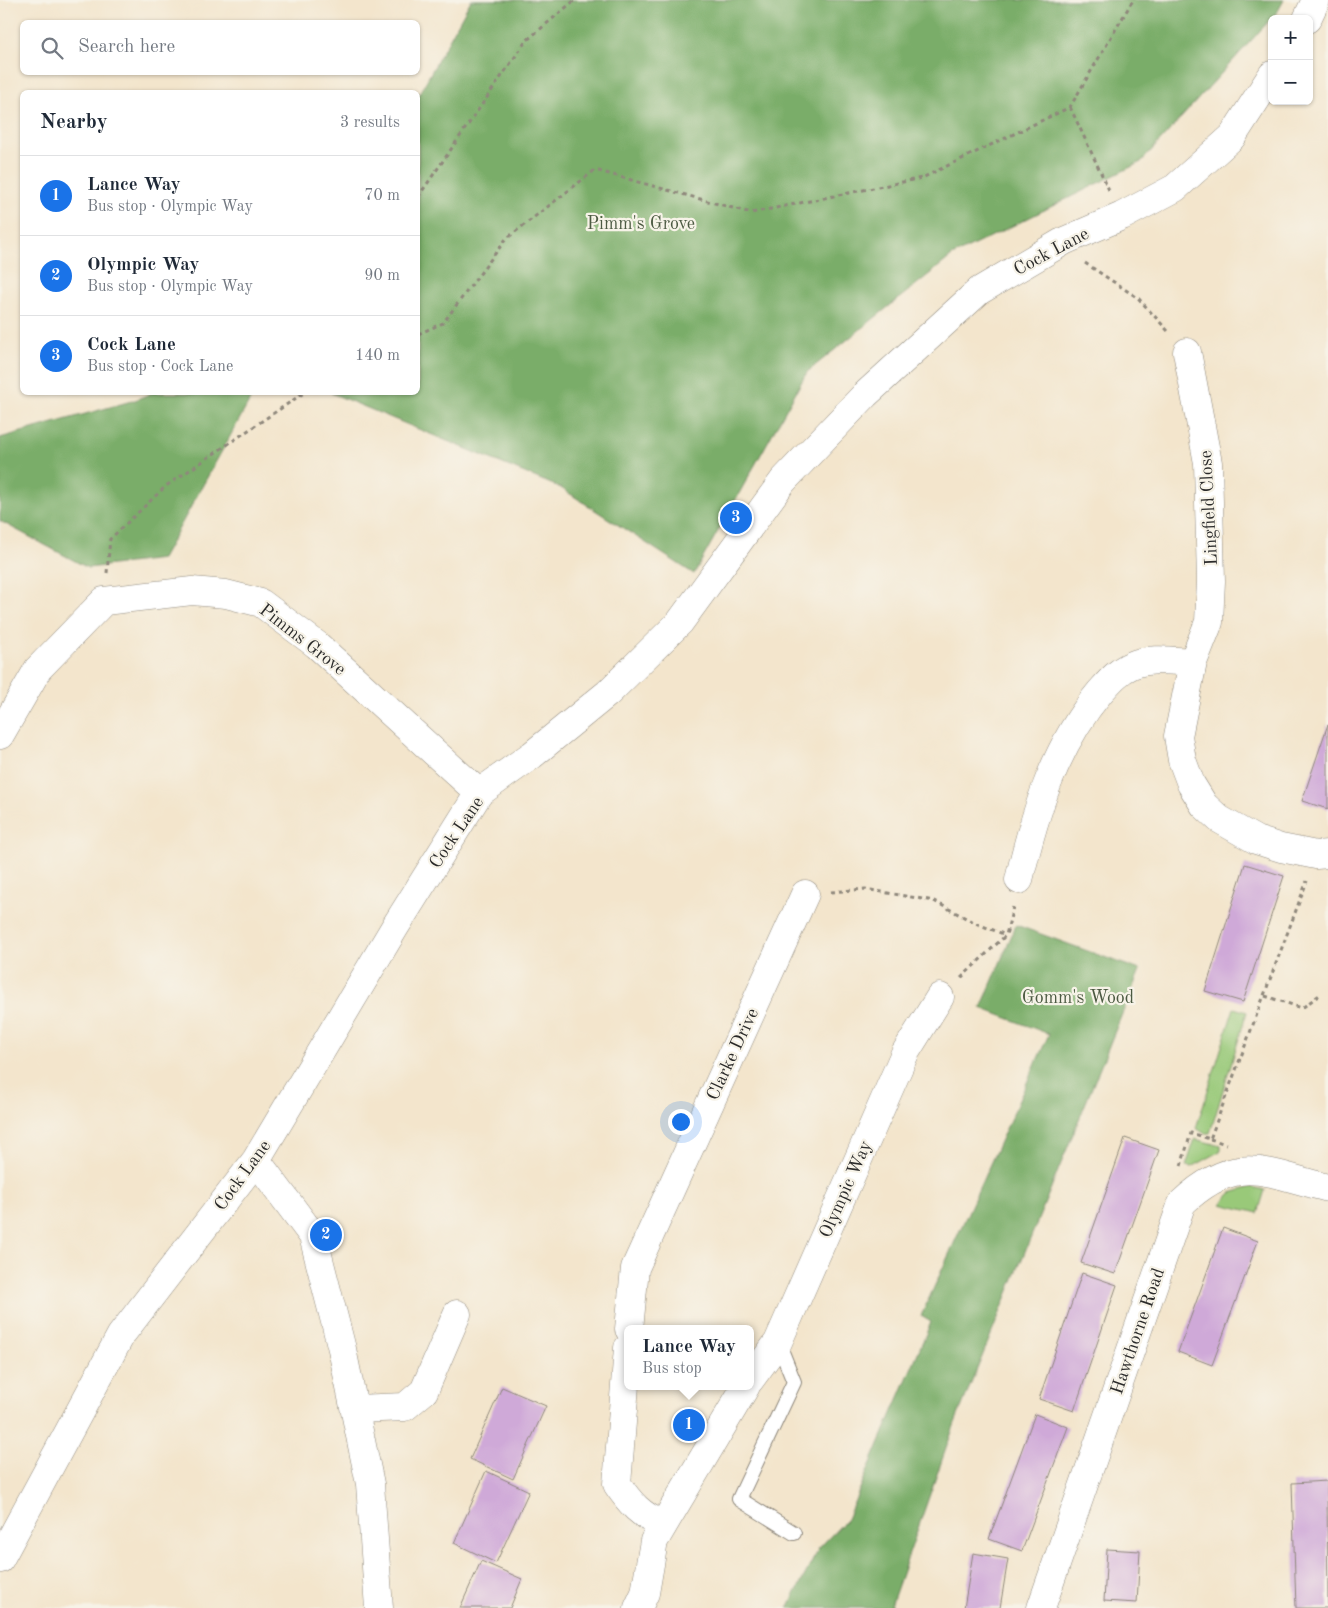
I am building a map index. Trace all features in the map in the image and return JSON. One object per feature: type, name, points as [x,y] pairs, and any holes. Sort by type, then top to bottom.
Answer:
[{"type":"street","points":[[1309,15],[1316,0]]},
{"type":"street","name":"Cock Lane","points":[[0,1558],[120,1335],[256,1160],[395,927],[479,793],[532,755],[608,693],[680,622],[783,481],[865,395],[980,290],[1064,241],[1122,216],[1175,188],[1232,137],[1268,81]]},
{"type":"street","name":"Lingfield Close","points":[[1187,352],[1208,463],[1210,521],[1209,622],[1193,662],[1178,736],[1182,760],[1191,784],[1204,805],[1218,820],[1235,830],[1282,848],[1322,854]]},
{"type":"street","name":"Pimms Grove","points":[[104,601],[192,591],[226,594],[261,603],[317,645],[479,793]]},
{"type":"street","points":[[0,735],[38,669],[104,601]]},
{"type":"street","points":[[1020,880],[1035,813],[1058,756],[1089,706],[1110,680],[1132,665],[1144,662],[1193,662]]},
{"type":"street","name":"Clarke Drive","points":[[630,1325],[635,1268],[805,894]]},
{"type":"street","name":"Olympic Way","points":[[754,1375],[778,1342],[905,1053],[940,997]]},
{"type":"street","points":[[256,1160],[313,1236],[356,1409],[370,1484],[379,1608]]},
{"type":"street","name":"Hawthorne Road","points":[[1041,1608],[1182,1203],[1201,1185],[1217,1176],[1237,1170],[1259,1171],[1328,1188]]},
{"type":"street","points":[[356,1409],[405,1407],[424,1391],[457,1314]]},
{"type":"street","points":[[625,1390],[617,1484],[634,1507],[646,1518],[662,1524]]},
{"type":"street","points":[[638,1608],[645,1593],[654,1541],[662,1524],[679,1500],[744,1390]]},
{"type":"lane","points":[[778,1342],[794,1382],[739,1499],[794,1533]]},
{"type":"path","points":[[420,194],[526,42],[575,0]]},
{"type":"path","points":[[420,333],[443,322],[506,239],[595,170],[751,213],[922,178],[1070,107],[1133,0]]},
{"type":"path","points":[[1070,107],[1122,216]]},
{"type":"path","points":[[1064,241],[1084,262],[1138,298],[1187,352]]},
{"type":"path","points":[[104,601],[110,539],[166,486],[301,395]]},
{"type":"path","points":[[1182,1203],[1179,1172],[1191,1133],[1210,1139],[1322,854]]},
{"type":"path","points":[[940,997],[1006,935],[1020,880]]},
{"type":"path","points":[[805,894],[865,889],[934,902],[975,923],[1006,935]]},
{"type":"path","points":[[1265,996],[1302,1008],[1322,993]]},
{"type":"green space","name":"Pimm's Grove","points":[[471,0],[1284,0],[1278,11],[1274,15],[1268,15],[1268,22],[1141,162],[952,256],[807,372],[694,574],[561,488],[336,395],[420,395],[420,92]]},
{"type":"green space","points":[[147,395],[253,395],[162,559],[88,568],[0,521],[0,438]]},
{"type":"green space","name":"Gomm's Wood","points":[[1016,925],[1140,970],[955,1423],[890,1608],[788,1608],[819,1548],[847,1519],[931,1322],[921,1316],[1049,1034],[981,1008]]},
{"type":"green space","points":[[1234,1008],[1247,1012],[1210,1133],[1204,1133],[1196,1128]]},
{"type":"green space","points":[[1195,1139],[1221,1146],[1221,1151],[1192,1167],[1186,1166]]},
{"type":"green space","points":[[1252,1187],[1265,1190],[1258,1213],[1221,1204],[1231,1193]]},
{"type":"building","points":[[1328,724],[1328,809],[1302,801]]},
{"type":"building","points":[[1245,864],[1284,876],[1243,1002],[1205,991]]},
{"type":"building","points":[[1125,1138],[1159,1150],[1115,1274],[1081,1263]]},
{"type":"building","points":[[1223,1228],[1258,1241],[1212,1365],[1178,1352]]},
{"type":"building","points":[[1082,1273],[1117,1285],[1074,1411],[1039,1399]]},
{"type":"building","points":[[502,1387],[546,1406],[513,1479],[470,1459]]},
{"type":"building","points":[[1035,1414],[1068,1427],[1022,1551],[989,1539]]},
{"type":"building","points":[[486,1471],[529,1491],[496,1563],[454,1543]]},
{"type":"building","points":[[1327,1481],[1328,1608],[1296,1608],[1292,1483]]},
{"type":"building","points":[[1107,1549],[1140,1551],[1137,1603],[1104,1601]]},
{"type":"building","points":[[973,1553],[1008,1559],[1000,1608],[964,1608]]},
{"type":"building","points":[[481,1561],[522,1579],[510,1608],[460,1608]]},
{"type":"place","name":"Cock Lane","points":[[736,518]]},
{"type":"place","name":"Olympic Way","points":[[326,1235]]},
{"type":"place","name":"Lance Way","points":[[689,1425]]}]
